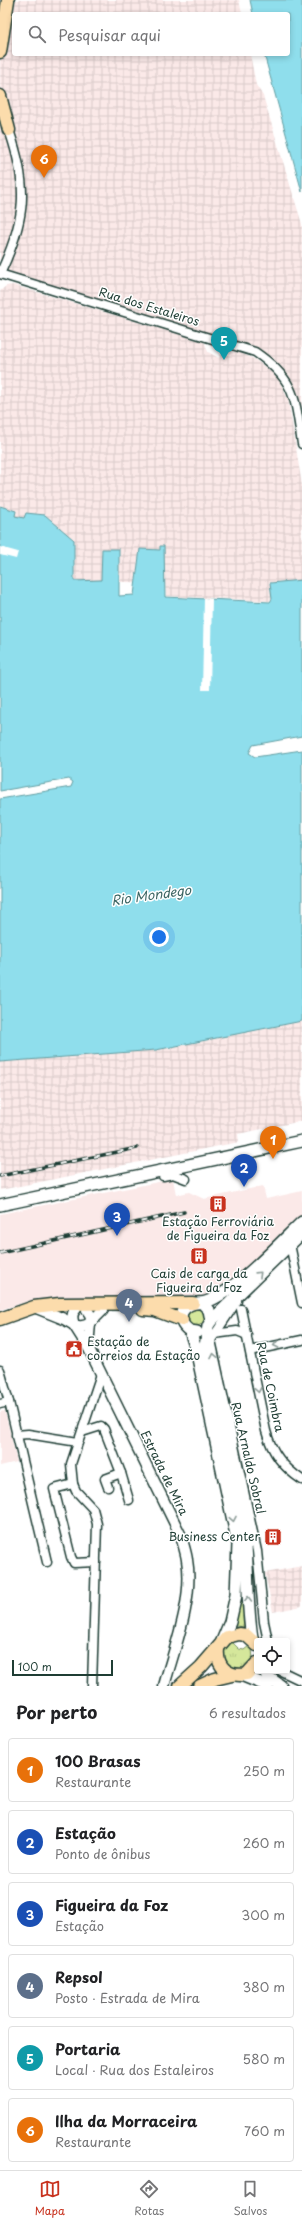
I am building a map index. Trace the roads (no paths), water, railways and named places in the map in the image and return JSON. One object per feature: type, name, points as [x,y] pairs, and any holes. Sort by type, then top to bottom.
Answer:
[{"type":"main road","points":[[0,52],[8,0]]},
{"type":"main road","points":[[0,96],[9,130]]},
{"type":"main road","points":[[0,116],[9,130]]},
{"type":"main road","points":[[0,1205],[302,1141]]},
{"type":"main road","points":[[0,1202],[83,1187]]},
{"type":"main road","points":[[0,1319],[34,1307],[82,1308],[209,1302],[227,1290],[302,1222]]},
{"type":"main road","points":[[190,1331],[200,1331],[211,1327],[243,1290],[302,1234]]},
{"type":"main road","points":[[197,1303],[183,1311],[182,1320],[184,1326],[190,1331],[200,1364],[238,1544],[236,1595],[230,1622],[217,1655],[222,1667],[236,1675],[268,1686]]},
{"type":"main road","points":[[197,1303],[209,1310],[211,1327],[205,1347],[244,1525],[248,1554],[248,1619],[254,1642]]},
{"type":"main road","points":[[82,1308],[103,1310],[155,1310],[182,1320]]},
{"type":"main road","points":[[180,1686],[201,1667],[220,1645],[233,1634],[239,1634],[254,1642]]},
{"type":"main road","points":[[202,1685],[252,1670],[254,1668]]},
{"type":"main road","points":[[266,1674],[281,1686]]},
{"type":"street","points":[[0,274],[16,238],[20,223],[23,191],[20,168],[9,130]]},
{"type":"street","name":"Rua dos Estaleiros","points":[[0,274],[255,352],[272,364],[286,379],[296,404],[302,444]]},
{"type":"street","points":[[83,1187],[98,1188],[173,1174],[186,1179]]},
{"type":"street","points":[[290,1244],[302,1303]]},
{"type":"street","points":[[34,1307],[64,1318],[74,1325],[86,1326],[103,1310]]},
{"type":"street","points":[[74,1325],[72,1317],[82,1308],[91,1316],[88,1347]]},
{"type":"street","name":"Rua de Coimbra","points":[[241,1309],[271,1449],[284,1466],[302,1480]]},
{"type":"street","name":"Estrada de Mira","points":[[74,1325],[88,1347],[180,1536],[187,1560],[188,1584],[182,1620],[164,1686]]},
{"type":"street","points":[[211,1327],[238,1331],[247,1335]]},
{"type":"street","name":"Rua Arnaldo Sobral","points":[[211,1327],[211,1340],[260,1572],[264,1622],[267,1638]]},
{"type":"street","points":[[250,1351],[302,1340]]},
{"type":"street","points":[[0,1370],[48,1562]]},
{"type":"street","points":[[92,1686],[97,1524],[93,1509],[76,1491],[73,1484],[71,1464],[101,1374]]},
{"type":"street","points":[[0,1404],[9,1402]]},
{"type":"street","points":[[82,1432],[102,1427],[121,1474],[129,1500]]},
{"type":"street","points":[[16,1435],[28,1434],[78,1442]]},
{"type":"street","points":[[108,1487],[106,1479],[121,1474]]},
{"type":"street","points":[[73,1484],[54,1489],[71,1557],[74,1563],[96,1562]]},
{"type":"street","points":[[286,1674],[302,1682]]},
{"type":"water","points":[[250,0],[302,0],[302,192],[265,56],[290,56],[290,12],[253,12]]},
{"type":"water","name":"Rio Mondego","points":[[0,506],[16,511],[15,516],[24,518],[26,513],[45,515],[74,540],[74,581],[101,580],[102,549],[119,549],[119,596],[134,595],[140,549],[160,550],[160,546],[164,546],[165,597],[270,602],[272,599],[270,583],[302,580],[302,736],[253,745],[249,753],[255,757],[302,750],[302,1021],[156,1050],[0,1062],[0,799],[71,787],[73,782],[69,779],[0,791]]},
{"type":"railway","points":[[0,1176],[137,1148]]},
{"type":"railway","points":[[0,1253],[184,1212]]},
{"type":"place","name":"Ilha da Morraceira","points":[[44,178]]},
{"type":"place","name":"Portaria","points":[[224,360]]},
{"type":"place","name":"100 Brasas","points":[[273,1159]]},
{"type":"place","name":"Estação","points":[[244,1187]]},
{"type":"place","name":"Estação Ferroviária de Figueira da Foz","points":[[218,1204]]},
{"type":"place","name":"Figueira da Foz","points":[[117,1236]]},
{"type":"place","name":"Cais de carga da Figueira da Foz","points":[[199,1256]]},
{"type":"place","name":"Repsol","points":[[129,1322]]},
{"type":"place","name":"Estação de correios da Estação","points":[[74,1349]]},
{"type":"place","name":"Business Center","points":[[273,1537]]}]
